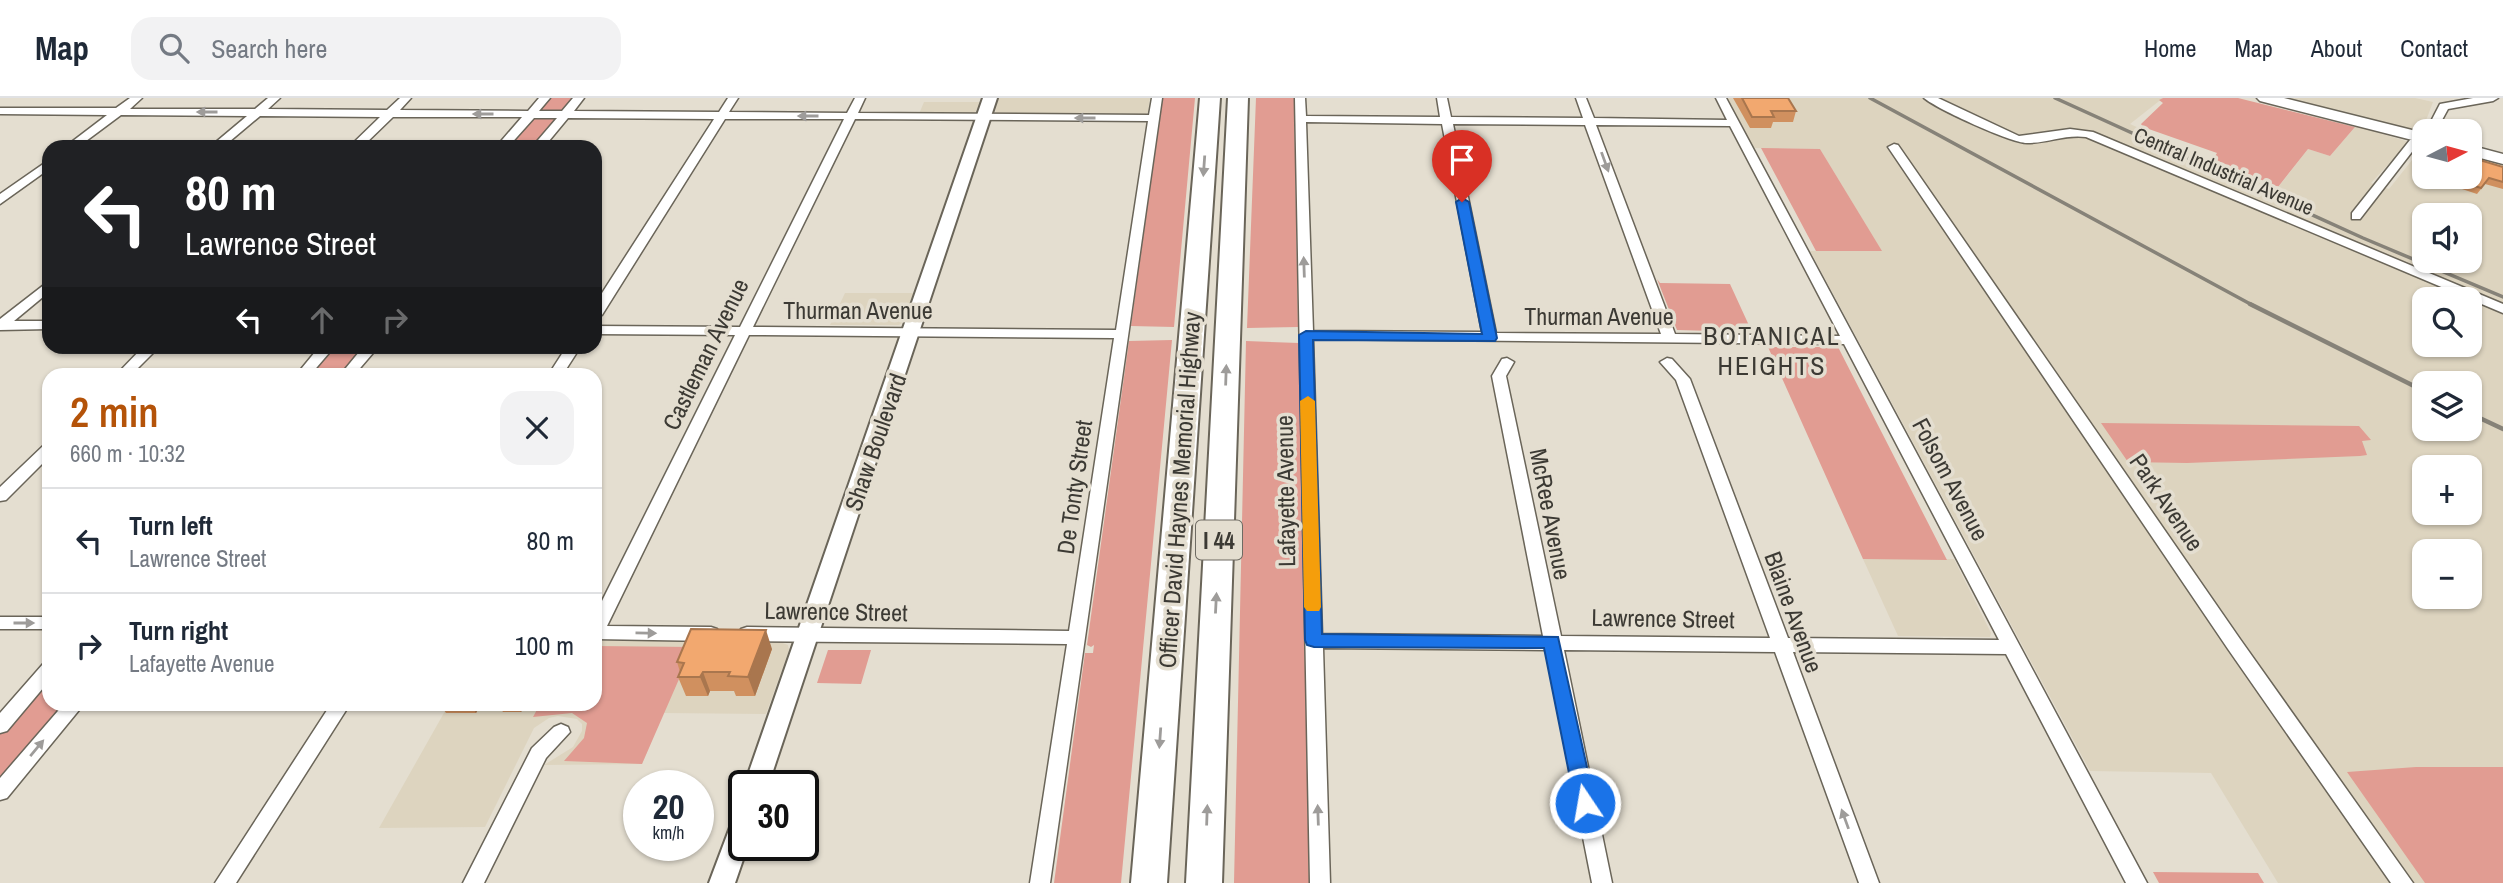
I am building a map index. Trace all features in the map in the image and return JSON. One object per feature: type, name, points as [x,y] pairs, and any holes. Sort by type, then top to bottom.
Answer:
[{"type":"highway","name":"Officer David Haynes Memorial Highway","points":[[1149,883],[1210,98]]},
{"type":"highway","name":"Officer David Haynes Memorial Highway","points":[[1204,883],[1238,98]]},
{"type":"main road","points":[[2265,98],[2412,135]]},
{"type":"main road","points":[[2482,153],[2503,159]]},
{"type":"street","points":[[80,140],[137,98]]},
{"type":"street","points":[[225,140],[275,98]]},
{"type":"street","points":[[362,140],[406,98]]},
{"type":"street","points":[[508,140],[544,98]]},
{"type":"street","points":[[544,140],[579,98]]},
{"type":"street","points":[[602,304],[733,98]]},
{"type":"street","name":"Castleman Avenue","points":[[602,618],[860,98]]},
{"type":"street","name":"Shaw Boulevard","points":[[762,770],[990,98]]},
{"type":"street","name":"De Tonty Street","points":[[1040,883],[1157,98]]},
{"type":"street","name":"Lafayette Avenue","points":[[1300,98],[1320,883]]},
{"type":"street","points":[[1441,98],[1490,338]]},
{"type":"street","points":[[1581,98],[1670,338]]},
{"type":"street","name":"Folsom Avenue","points":[[1721,98],[2137,883]]},
{"type":"street","name":"Central Industrial Avenue","points":[[1929,98],[2017,139],[2030,141],[2070,131],[2089,134],[2503,309]]},
{"type":"street","points":[[2437,119],[2444,106],[2493,98]]},
{"type":"street","points":[[0,111],[1153,118]]},
{"type":"street","points":[[1300,119],[1735,122]]},
{"type":"street","points":[[2356,216],[2412,145]]},
{"type":"street","name":"Park Avenue","points":[[1894,147],[2234,644],[2403,883]]},
{"type":"street","points":[[0,200],[42,168]]},
{"type":"street","points":[[0,325],[42,291]]},
{"type":"street","points":[[0,325],[42,325]]},
{"type":"street","name":"Thurman Avenue","points":[[602,330],[1122,334]]},
{"type":"street","name":"Thurman Avenue","points":[[1306,335],[1850,340]]},
{"type":"street","points":[[130,368],[145,354]]},
{"type":"street","points":[[309,368],[321,354]]},
{"type":"street","points":[[353,368],[365,354]]},
{"type":"street","name":"McRee Avenue","points":[[1507,362],[1499,376],[1602,883]]},
{"type":"street","name":"Blaine Avenue","points":[[1667,362],[1683,379],[1868,883]]},
{"type":"street","points":[[0,496],[42,455]]},
{"type":"street","points":[[0,623],[42,623]]},
{"type":"street","name":"Lawrence Street","points":[[602,632],[1077,638]]},
{"type":"street","name":"Lawrence Street","points":[[1314,640],[2011,647]]},
{"type":"street","points":[[0,726],[42,677]]},
{"type":"street","points":[[0,792],[69,711]]},
{"type":"street","points":[[225,883],[336,711]]},
{"type":"street","points":[[473,883],[539,753],[561,732]]},
{"type":"street","points":[[722,883],[730,861]]},
{"type":"shaded area","points":[[545,98],[579,98],[544,140],[508,140]]},
{"type":"shaded area","points":[[998,98],[1150,98],[1148,112],[1143,116],[995,114]]},
{"type":"shaded area","points":[[1162,98],[1195,98],[1174,327],[1131,326]]},
{"type":"shaded area","points":[[1256,98],[1294,98],[1298,327],[1247,328]]},
{"type":"shaded area","points":[[1727,98],[2163,98],[2130,124],[2276,190],[2308,149],[2330,156],[2356,126],[2409,142],[2371,183],[2389,189],[2412,160],[2412,189],[2482,189],[2482,159],[2503,165],[2503,883],[2278,883],[2211,773],[2090,771],[1810,251],[1881,250],[1820,149],[1754,148]]},
{"type":"shaded area","points":[[2238,98],[2355,127],[2330,156],[2308,149],[2278,187],[2213,159],[2217,153],[2143,127],[2141,124],[2163,103],[2159,100]]},
{"type":"shaded area","points":[[2284,98],[2415,98],[2433,102],[2427,119],[2412,119],[2412,130]]},
{"type":"shaded area","points":[[924,102],[981,102],[974,114],[919,114]]},
{"type":"shaded area","points":[[1761,148],[1820,149],[1882,251],[1816,251]]},
{"type":"shaded area","points":[[1657,279],[1660,283],[1730,284],[1752,332],[1677,330]]},
{"type":"shaded area","points":[[845,293],[914,293],[899,325],[830,325]]},
{"type":"shaded area","points":[[1172,340],[1121,883],[1054,883],[1085,653],[1093,653],[1094,645],[1087,645],[1129,341]]},
{"type":"shaded area","points":[[1246,341],[1299,343],[1309,883],[1234,883]]},
{"type":"shaded area","points":[[1768,347],[1838,347],[1947,560],[1863,559]]},
{"type":"shaded area","points":[[322,354],[366,354],[353,368],[309,368]]},
{"type":"shaded area","points":[[2101,423],[2359,426],[2371,440],[2362,441],[2367,455],[2360,456],[2187,463],[2128,462]]},
{"type":"shaded area","points":[[1863,559],[1954,559],[1991,633],[1990,637],[1898,636]]},
{"type":"shaded area","points":[[602,640],[780,642],[788,645],[789,650],[766,714],[663,713],[642,764],[544,765],[573,747],[582,731],[582,724],[577,719],[558,716],[549,718],[534,728],[485,827],[379,828],[445,711],[602,711]]},
{"type":"shaded area","points":[[602,646],[693,647],[642,764],[564,761],[584,738],[587,723],[572,713],[533,717],[536,711],[602,711]]},
{"type":"shaded area","points":[[828,650],[871,650],[861,684],[817,683]]},
{"type":"shaded area","points":[[42,677],[42,711],[69,711],[0,792],[0,726]]},
{"type":"shaded area","points":[[2416,767],[2503,767],[2503,883],[2425,883],[2347,772]]},
{"type":"shaded area","points":[[2153,872],[2258,873],[2264,883],[2159,883]]},
{"type":"building","points":[[1742,98],[1788,98],[1796,111],[1771,111],[1774,117],[1752,117]]},
{"type":"building","points":[[2482,161],[2503,167],[2503,182],[2489,178],[2482,187]]},
{"type":"building","points":[[691,629],[766,630],[748,677],[728,676],[730,672],[703,672],[700,677],[678,677],[684,663],[677,662]]},
{"type":"railway","points":[[1870,98],[2254,306]]},
{"type":"railway","points":[[2055,98],[2363,238],[2503,297]]},
{"type":"railway","points":[[2250,304],[2254,306]]},
{"type":"railway","points":[[2254,306],[2412,385]]},
{"type":"railway","points":[[2482,419],[2503,429]]},
{"type":"slow traffic","points":[[1308,401],[1313,607]]},
{"type":"district","name":"BOTANICAL HEIGHTS","points":[[1772,350]]},
{"type":"route","points":[[1462,202],[1490,338],[1306,335],[1314,640],[1551,642],[1585,803]]}]
